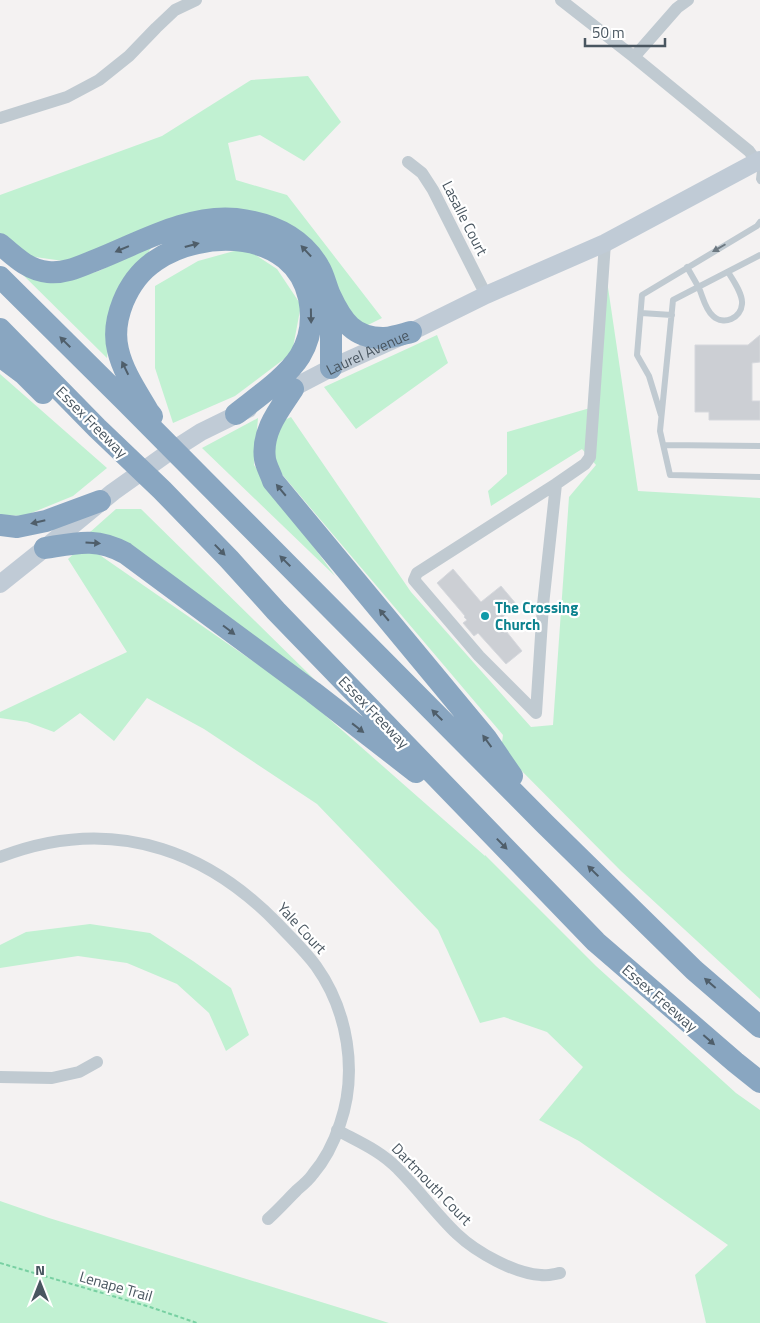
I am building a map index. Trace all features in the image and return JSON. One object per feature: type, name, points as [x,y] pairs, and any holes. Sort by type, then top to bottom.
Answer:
[{"type":"highway","points":[[0,244],[24,265],[48,272],[68,271],[176,227],[216,219],[246,220],[264,224],[293,239],[302,246],[319,267],[331,297],[348,325],[358,333],[366,336],[386,338],[411,332]]},
{"type":"highway","points":[[208,483],[148,411],[122,364],[118,348],[118,318],[131,284],[154,262],[170,253],[194,244],[223,240],[246,240],[276,251],[298,273],[308,293],[311,324],[307,342],[299,358],[284,374],[236,414]]},
{"type":"highway","points":[[0,277],[208,483],[545,824],[694,970],[760,1027]]},
{"type":"highway","points":[[331,297],[332,368]]},
{"type":"highway","name":"Essex Freeway","points":[[0,329],[202,531],[276,611],[596,942],[720,1050],[760,1082]]},
{"type":"highway","points":[[0,356],[24,374],[157,496],[202,531]]},
{"type":"highway","points":[[293,389],[270,424],[265,445],[265,460],[273,481],[486,738],[545,824]]},
{"type":"highway","points":[[0,525],[17,527],[46,521],[107,496]]},
{"type":"highway","points":[[45,548],[93,543],[106,544],[125,553],[313,692],[475,816]]},
{"type":"main road","name":"Laurel Avenue","points":[[0,584],[107,496],[201,432],[486,295],[604,243],[759,165]]},
{"type":"street","points":[[0,118],[67,98],[99,80],[129,56],[175,10],[196,0]]},
{"type":"street","points":[[561,0],[749,151],[759,165]]},
{"type":"street","points":[[634,57],[677,8],[688,0]]},
{"type":"street","name":"Lasalle Court","points":[[408,162],[422,173],[433,190],[486,295]]},
{"type":"street","points":[[556,484],[543,605],[536,713],[479,656],[414,580],[417,572],[556,484],[585,464],[590,457],[604,243]]},
{"type":"street","name":"Yale Court","points":[[0,857],[40,844],[89,838],[138,843],[163,849],[193,861],[229,882],[267,913],[305,952],[335,998],[346,1033],[349,1070],[345,1106],[337,1130],[324,1158],[313,1174],[268,1220]]},
{"type":"street","points":[[0,1077],[52,1078],[79,1072],[96,1062]]},
{"type":"street","name":"Dartmouth Court","points":[[337,1130],[381,1154],[398,1168],[458,1235],[476,1249],[518,1271],[542,1276],[560,1273]]},
{"type":"lane","points":[[759,165],[760,182]]},
{"type":"lane","points":[[662,418],[649,376],[637,355],[642,295],[757,226],[760,222]]},
{"type":"lane","points":[[760,255],[673,300],[660,431],[670,475],[760,477]]},
{"type":"lane","points":[[687,267],[711,315],[725,321],[733,319],[739,313],[742,304],[741,297],[728,272]]},
{"type":"lane","points":[[641,313],[672,315]]},
{"type":"lane","points":[[664,445],[760,446]]},
{"type":"path","name":"Lenape Trail","points":[[0,1264],[150,1307],[197,1323]]},
{"type":"green space","points":[[308,76],[341,122],[304,161],[260,135],[228,143],[236,180],[287,195],[382,318],[364,327],[246,211],[71,262],[20,255],[0,236],[0,195],[162,136],[251,80]]},
{"type":"green space","points":[[154,244],[112,304],[107,358],[16,268],[64,281],[99,271]]},
{"type":"green space","points":[[245,248],[277,269],[301,305],[292,353],[235,396],[173,423],[155,368],[155,286],[198,261]]},
{"type":"green space","points":[[605,267],[638,491],[760,498],[760,999],[621,871],[501,750],[503,735],[269,459],[280,422],[291,417],[411,592],[531,727],[553,725],[569,497],[596,465],[582,449],[491,506],[488,491],[507,474],[507,432],[597,406]]},
{"type":"green space","points":[[437,335],[448,363],[356,429],[324,387]]},
{"type":"green space","points":[[0,374],[107,468],[73,496],[24,516],[0,515]]},
{"type":"green space","points":[[258,418],[254,465],[335,576],[202,448]]},
{"type":"green space","points":[[116,509],[141,509],[315,680],[89,533]]},
{"type":"green space","points":[[91,549],[302,695],[485,855],[596,966],[736,1093],[760,1110],[760,1323],[706,1323],[695,1275],[728,1245],[579,1141],[539,1120],[583,1067],[547,1032],[504,1017],[480,1023],[438,930],[317,804],[204,729],[147,698],[114,741],[80,713],[54,732],[27,722],[0,718],[0,712],[127,652],[68,559],[78,550]]},
{"type":"green space","points":[[90,924],[150,933],[193,961],[231,988],[249,1035],[226,1051],[209,1013],[177,984],[127,963],[78,956],[0,968],[0,945],[26,932]]},
{"type":"green space","points":[[0,1201],[49,1218],[389,1323],[0,1323]]},
{"type":"building","points":[[760,335],[760,362],[752,363],[752,401],[760,401],[760,420],[709,420],[709,412],[695,412],[695,345],[748,345]]},
{"type":"building","name":"The Crossing Church","points":[[453,569],[481,602],[501,586],[517,605],[498,621],[522,651],[506,664],[478,633],[474,636],[463,623],[467,620],[465,616],[437,583]]},
{"type":"place","name":"The Crossing Church","points":[[485,616]]}]
